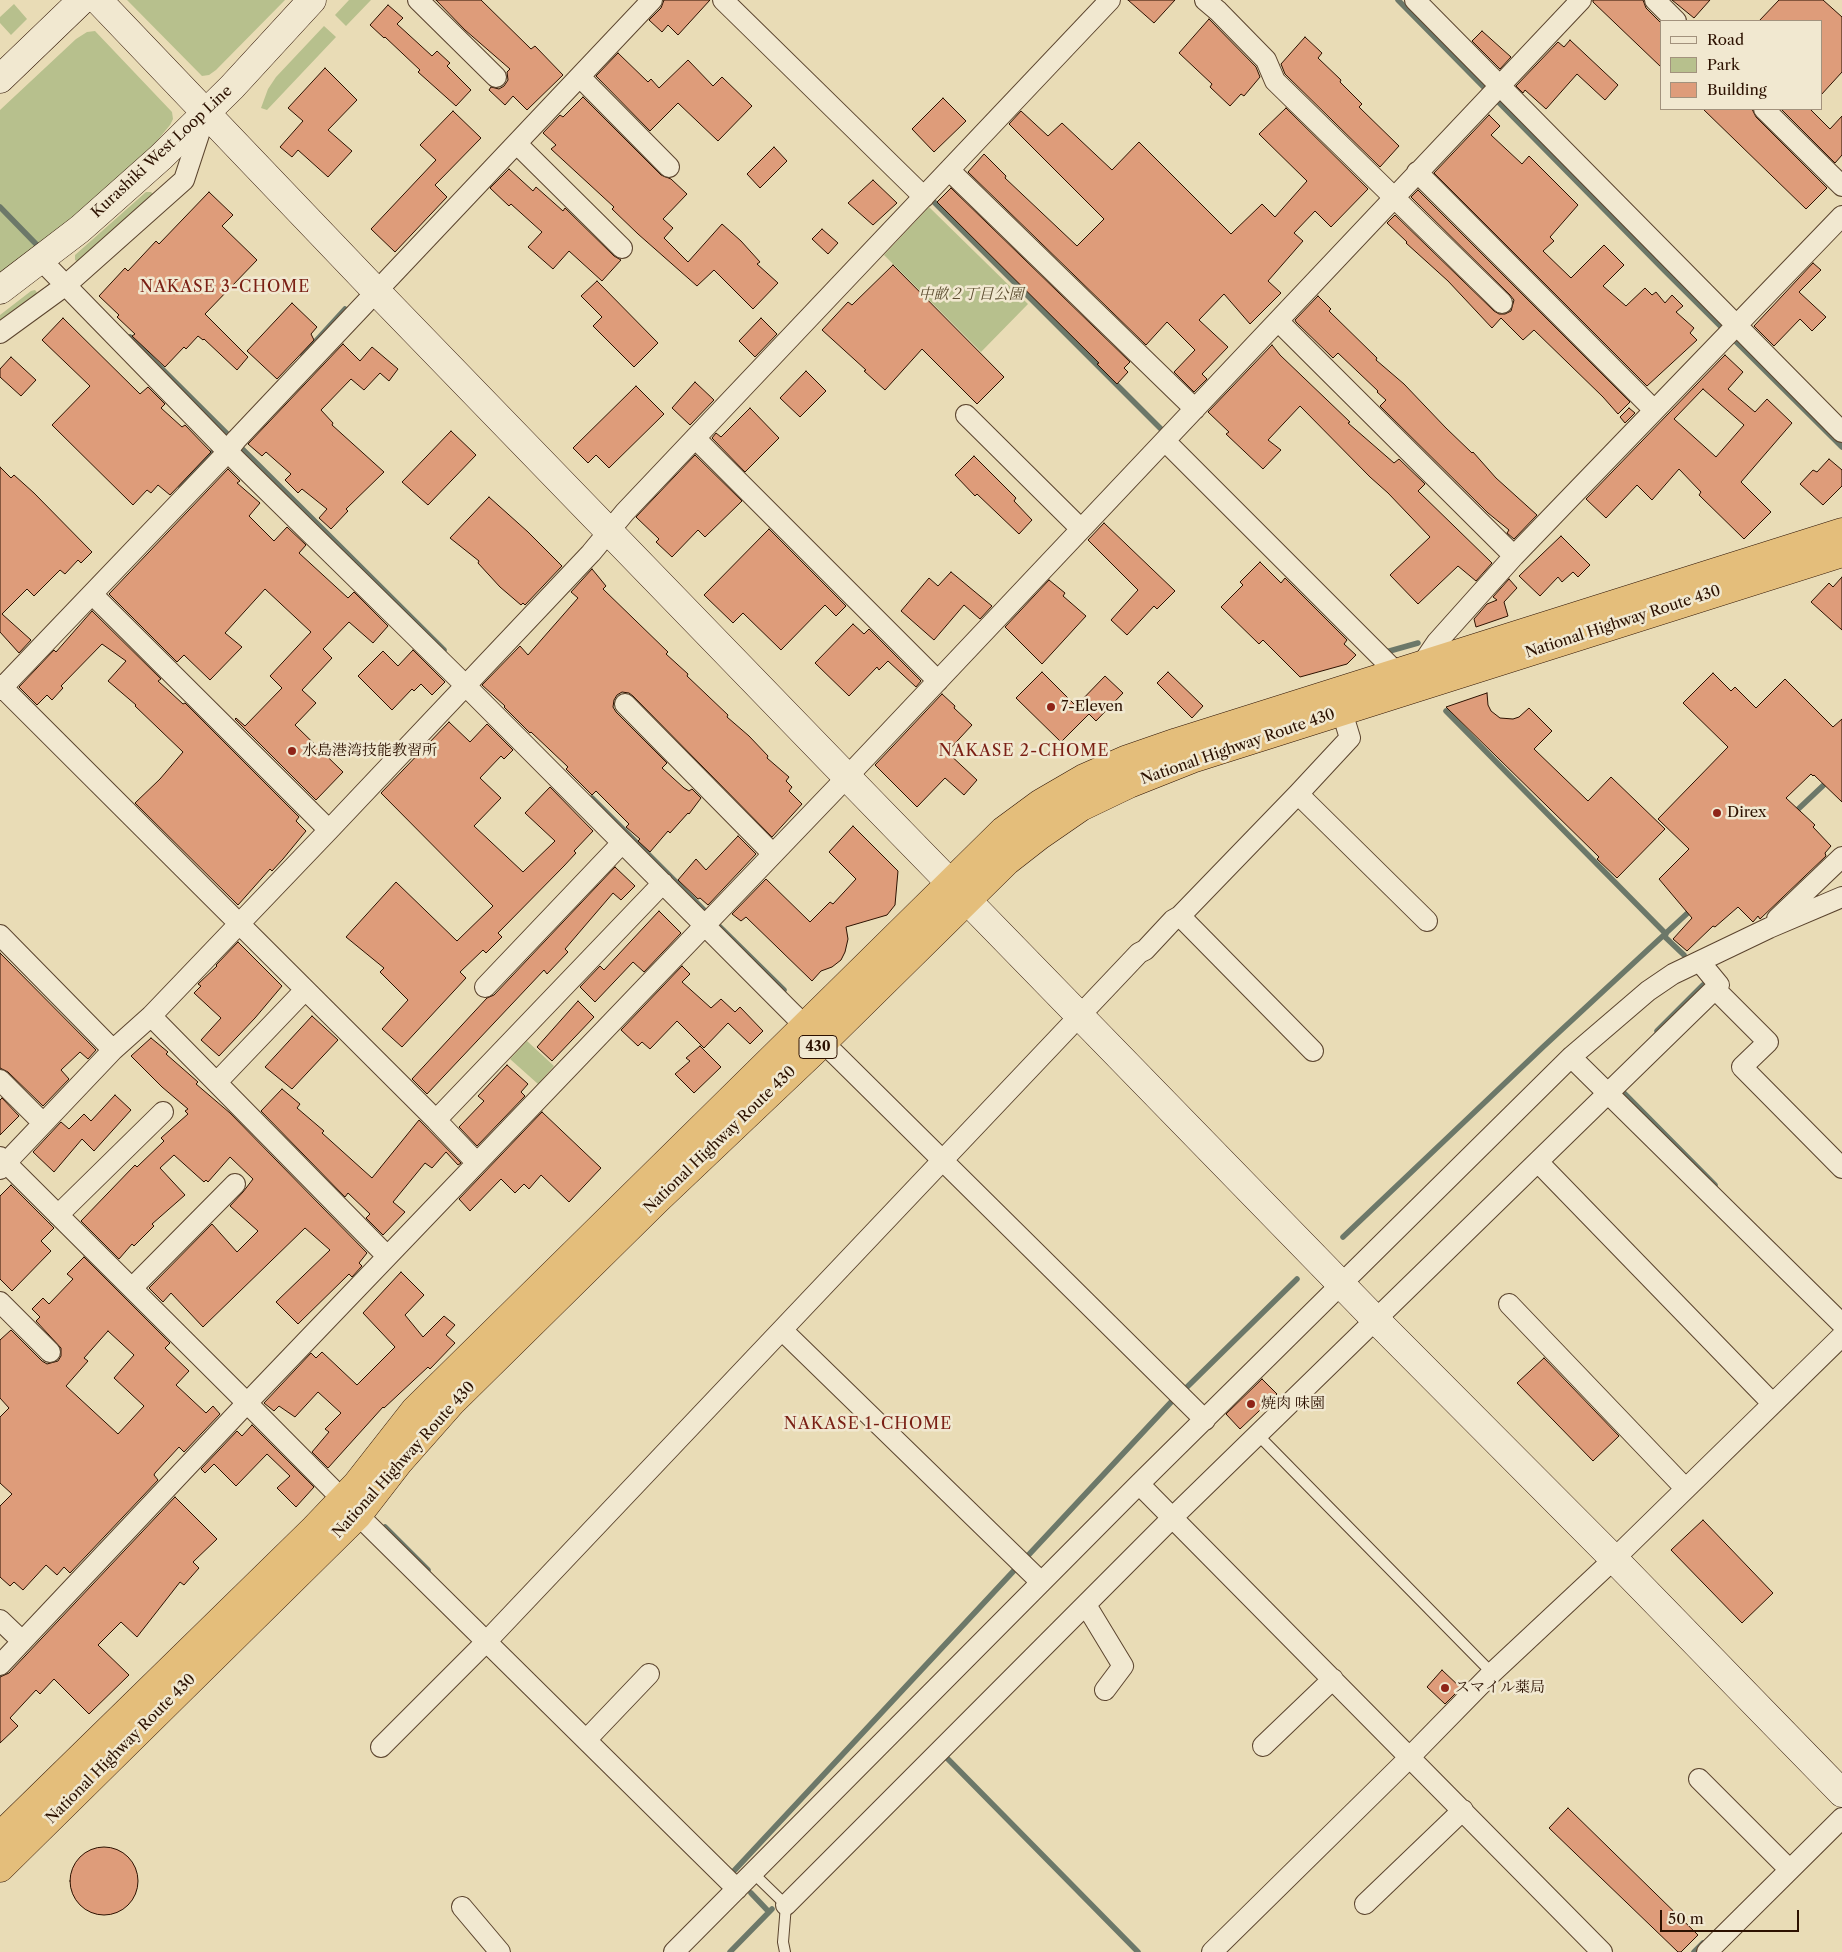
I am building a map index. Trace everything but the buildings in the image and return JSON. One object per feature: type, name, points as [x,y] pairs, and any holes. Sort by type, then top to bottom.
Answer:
[{"type":"highway","name":"National Highway Route 430","points":[[0,1868],[350,1507],[399,1462],[452,1402],[657,1200],[815,1035],[959,892],[1007,861],[1039,836],[1089,803],[1129,784],[1339,702],[1842,532]]},
{"type":"highway","name":"National Highway Route 430","points":[[1410,679],[1842,553]]},
{"type":"highway","name":"National Highway Route 430","points":[[0,1836],[301,1542],[350,1507]]},
{"type":"street","points":[[0,79],[82,0]]},
{"type":"street","points":[[98,0],[376,291],[846,777],[1375,1319],[1614,1559],[1842,1793]]},
{"type":"street","name":"Kurashiki West Loop Line","points":[[0,290],[80,229],[147,170],[206,114],[312,0]]},
{"type":"street","points":[[418,0],[496,77]]},
{"type":"street","points":[[477,1163],[1,687],[92,594],[227,444],[517,144],[652,0]]},
{"type":"street","points":[[723,0],[924,197]]},
{"type":"street","points":[[737,1889],[586,1740],[490,1638],[350,1507],[132,1288],[2,1163],[44,1123],[113,1050],[151,1016],[329,830],[592,553],[625,512],[1110,0]]},
{"type":"street","points":[[1205,0],[1266,60],[1275,81],[1502,303]]},
{"type":"street","points":[[1415,0],[1494,91],[1730,330],[1842,432]]},
{"type":"street","points":[[0,1665],[247,1403],[938,681],[1582,0]]},
{"type":"street","points":[[1655,0],[1675,20]]},
{"type":"street","points":[[580,77],[669,166]]},
{"type":"street","points":[[1765,110],[1842,186]]},
{"type":"street","points":[[0,333],[66,285],[184,180],[206,114]]},
{"type":"street","points":[[517,144],[622,248]]},
{"type":"street","points":[[950,170],[1195,409]]},
{"type":"street","points":[[1418,172],[1654,410]]},
{"type":"street","points":[[1165,441],[1410,679],[1437,642],[1514,556],[1842,216]]},
{"type":"street","points":[[41,260],[227,444],[465,686],[815,1035],[947,1156],[1205,1420]]},
{"type":"street","points":[[1278,321],[1514,556]]},
{"type":"street","points":[[966,415],[1082,528]]},
{"type":"street","points":[[695,438],[938,681]]},
{"type":"street","points":[[92,594],[329,830]]},
{"type":"street","points":[[381,1747],[490,1638],[1139,953],[1145,950],[1173,920],[1180,916],[1350,738],[1339,702]]},
{"type":"street","points":[[625,704],[773,854]]},
{"type":"street","points":[[1298,794],[1427,921]]},
{"type":"street","points":[[485,986],[622,843]]},
{"type":"street","points":[[1769,928],[1842,857]]},
{"type":"street","points":[[436,1120],[662,883]]},
{"type":"street","points":[[681,1950],[737,1889],[1041,1582],[1571,1057],[1648,992],[1673,974],[1769,928],[1842,897]]},
{"type":"street","points":[[1180,916],[1313,1051]]},
{"type":"street","points":[[0,935],[113,1050]]},
{"type":"street","points":[[786,1905],[1086,1605],[1168,1519],[1258,1435],[1538,1162],[1609,1088],[1719,985],[1700,962]]},
{"type":"street","points":[[1715,989],[1768,1042],[1742,1067],[1842,1168]]},
{"type":"street","points":[[217,1082],[305,990]]},
{"type":"street","points":[[151,1016],[388,1256]]},
{"type":"street","points":[[1571,1057],[1609,1088],[1842,1324]]},
{"type":"street","points":[[0,1080],[44,1123]]},
{"type":"street","points":[[58,1215],[163,1112]]},
{"type":"street","points":[[1538,1162],[1772,1403]]},
{"type":"street","points":[[132,1288],[236,1184]]},
{"type":"street","points":[[0,1302],[50,1352]]},
{"type":"street","points":[[1509,1304],[1686,1488]]},
{"type":"street","points":[[782,1330],[1041,1582]]},
{"type":"street","points":[[1212,1952],[1406,1761],[1492,1673],[1614,1559],[1842,1336]]},
{"type":"street","points":[[1139,1484],[1168,1519],[1406,1761],[1602,1952]]},
{"type":"street","points":[[1086,1605],[1123,1666],[1105,1690]]},
{"type":"street","points":[[0,1620],[22,1641]]},
{"type":"street","points":[[586,1740],[648,1674]]},
{"type":"street","points":[[1263,1746],[1329,1683]]},
{"type":"street","points":[[1699,1779],[1785,1865]]},
{"type":"street","points":[[1365,1904],[1459,1814]]},
{"type":"street","points":[[1707,1952],[1785,1865],[1842,1818]]},
{"type":"street","points":[[462,1907],[500,1952]]},
{"type":"lane","points":[[1258,1435],[1492,1673]]},
{"type":"lane","points":[[753,1873],[786,1905],[784,1952]]},
{"type":"green space","points":[[127,0],[285,0],[216,70],[209,75],[202,76]]},
{"type":"green space","points":[[349,0],[371,0],[346,26],[335,15]]},
{"type":"green space","points":[[14,4],[27,19],[11,35],[0,23],[0,17]]},
{"type":"green space","points":[[324,26],[336,37],[267,110],[261,108],[268,89],[276,77]]},
{"type":"green space","points":[[95,31],[172,112],[173,119],[152,147],[86,206],[0,276],[0,110],[76,39],[87,32]]},
{"type":"green space","points":[[146,192],[151,192],[154,195],[78,262],[75,260],[75,255]]},
{"type":"green space","name":"中畝２丁目公園","points":[[929,207],[1028,304],[981,352],[884,255]]},
{"type":"green space","points":[[35,290],[38,294],[0,325],[0,315],[31,291]]},
{"type":"green space","points":[[527,1041],[554,1066],[538,1084],[510,1059]]},
{"type":"waterway","points":[[1398,0],[1665,271],[1842,447]]},
{"type":"waterway","points":[[934,202],[1164,432]]},
{"type":"waterway","points":[[0,207],[37,245]]},
{"type":"waterway","points":[[303,355],[345,309]]},
{"type":"waterway","points":[[130,337],[444,650]]},
{"type":"waterway","points":[[181,487],[218,446]]},
{"type":"waterway","points":[[1386,652],[1418,643]]},
{"type":"waterway","points":[[1446,711],[1666,934]]},
{"type":"waterway","points":[[1793,814],[1829,780]]},
{"type":"waterway","points":[[592,798],[707,913]]},
{"type":"waterway","points":[[1343,1237],[1693,908]]},
{"type":"waterway","points":[[718,925],[784,990]]},
{"type":"waterway","points":[[1664,936],[1684,955]]},
{"type":"waterway","points":[[1657,1031],[1703,985]]},
{"type":"waterway","points":[[1618,1087],[1715,1185]]},
{"type":"waterway","points":[[1185,1389],[1297,1279]]},
{"type":"waterway","points":[[732,1873],[1173,1400]]},
{"type":"waterway","points":[[385,1527],[428,1570]]},
{"type":"waterway","points":[[943,1754],[1138,1952]]},
{"type":"waterway","points":[[751,1893],[769,1912]]},
{"type":"waterway","points":[[730,1952],[772,1909]]},
{"type":"waterway","points":[[1694,1952],[1703,1943]]},
{"type":"place","name":"7-Eleven","points":[[1051,707]]},
{"type":"place","name":"水島港湾技能教習所","points":[[292,751]]},
{"type":"place","name":"Direx","points":[[1717,813]]},
{"type":"place","name":"焼肉 味園","points":[[1251,1404]]},
{"type":"place","name":"スマイル薬局","points":[[1445,1688]]},
{"type":"district","name":"NAKASE 3-CHOME","points":[[225,287]]},
{"type":"district","name":"NAKASE 2-CHOME","points":[[1024,751]]},
{"type":"district","name":"NAKASE 1-CHOME","points":[[868,1424]]}]
